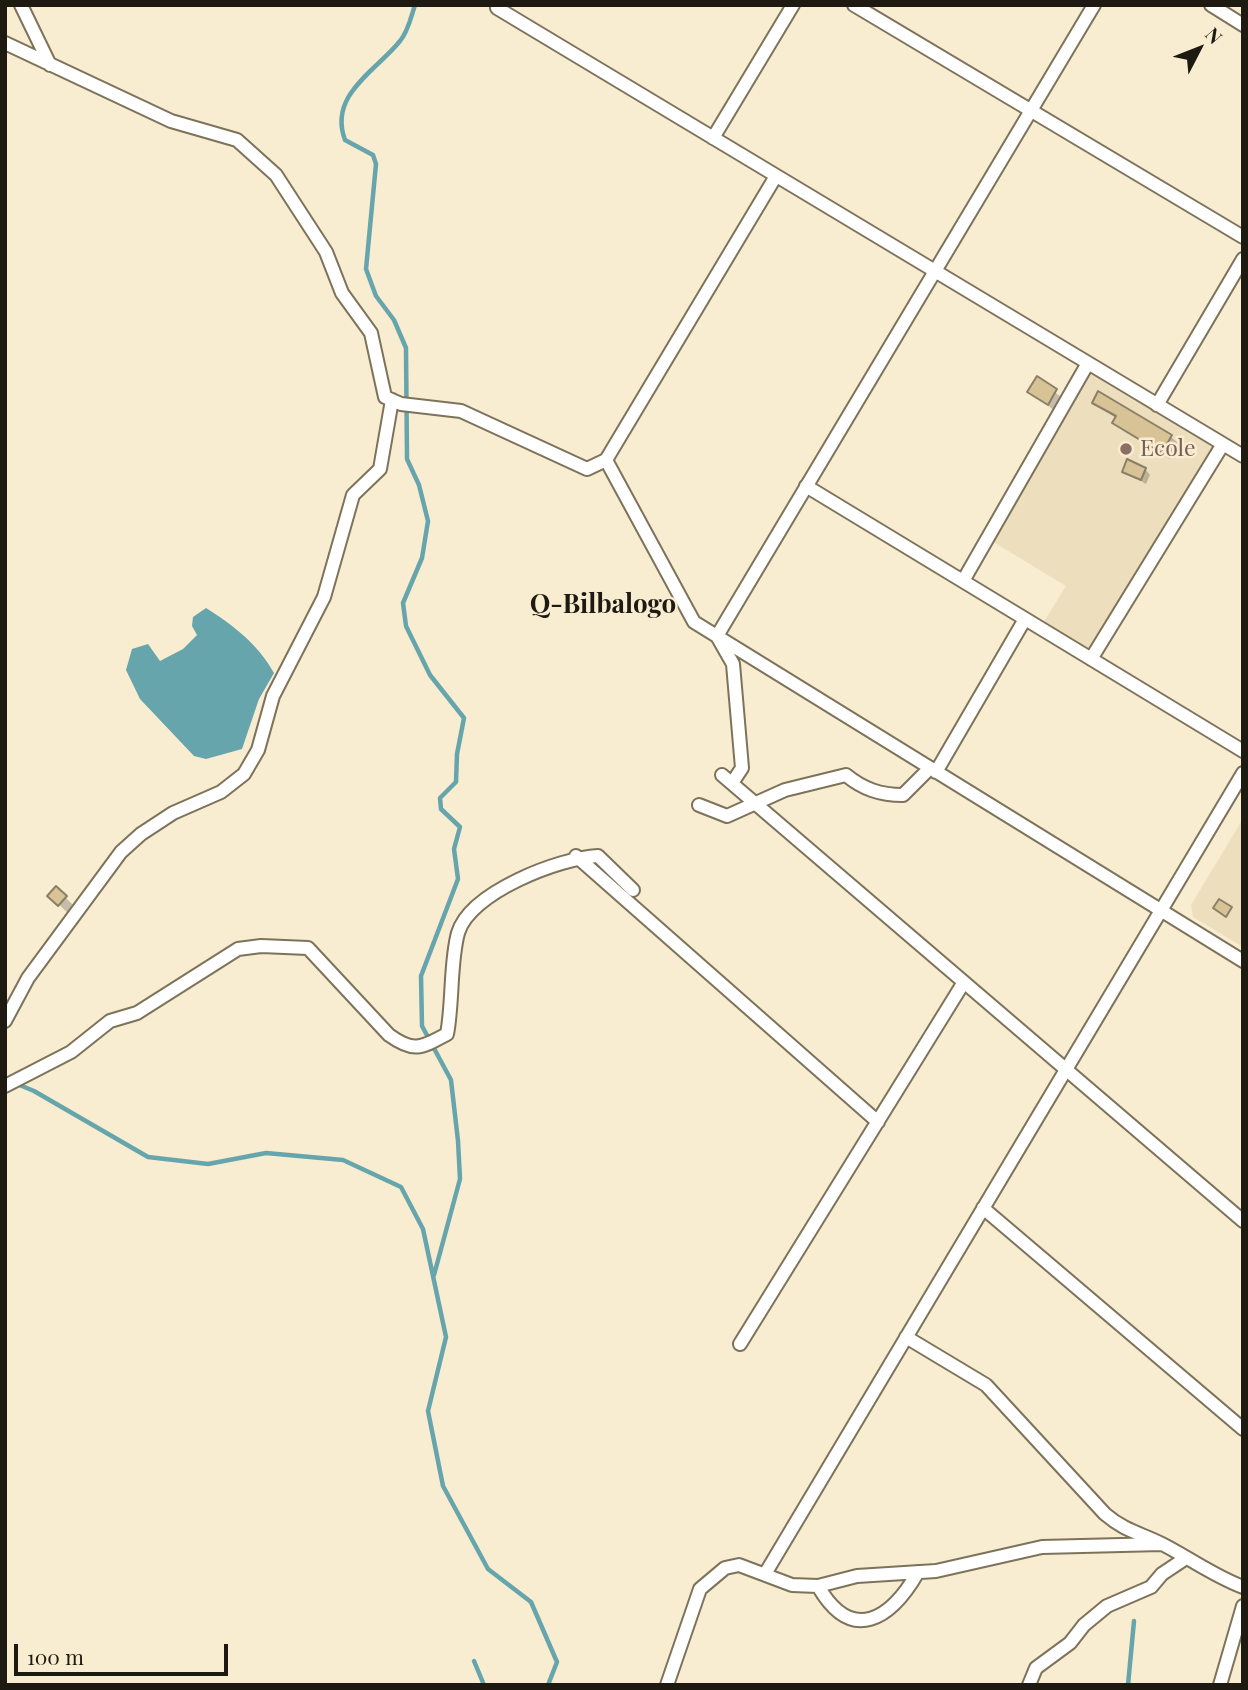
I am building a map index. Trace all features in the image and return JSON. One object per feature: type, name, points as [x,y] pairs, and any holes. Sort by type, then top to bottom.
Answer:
[{"type":"street","points":[[10,5],[24,11],[50,65]]},
{"type":"street","points":[[499,5],[497,8],[1243,456]]},
{"type":"street","points":[[713,138],[793,5]]},
{"type":"street","points":[[854,5],[1243,237]]},
{"type":"street","points":[[717,636],[1094,5]]},
{"type":"street","points":[[1211,5],[1243,25]]},
{"type":"street","points":[[5,43],[171,121],[237,140],[276,175],[326,252],[341,293],[371,333],[385,397],[396,402],[461,411],[587,469],[606,460],[776,176]]},
{"type":"street","points":[[1157,405],[1243,259]]},
{"type":"street","points":[[963,581],[1088,363]]},
{"type":"street","points":[[5,1021],[28,978],[121,852],[141,834],[173,813],[220,792],[244,774],[258,750],[273,696],[324,597],[353,495],[380,470],[396,402]]},
{"type":"street","points":[[1091,659],[1223,444]]},
{"type":"street","points":[[606,460],[694,622],[1243,961]]},
{"type":"street","points":[[806,486],[1243,751]]},
{"type":"street","points":[[699,805],[727,816],[785,790],[846,775],[861,787],[888,795],[903,795],[933,770],[1025,619]]},
{"type":"street","points":[[717,636],[733,664],[742,768],[727,779],[1243,1221]]},
{"type":"street","points":[[765,1574],[1243,773]]},
{"type":"street","points":[[575,854],[878,1122]]},
{"type":"street","points":[[5,1086],[71,1052],[110,1021],[137,1013],[238,948],[308,948],[389,1035],[404,1046],[416,1048],[447,1034],[458,931],[481,901],[501,888],[575,854],[598,856],[633,890]]},
{"type":"street","points":[[740,1344],[964,982]]},
{"type":"street","points":[[983,1208],[1243,1429]]},
{"type":"street","points":[[906,1337],[986,1385],[1105,1514],[1123,1529],[1162,1544],[1243,1587]]},
{"type":"street","points":[[667,1685],[700,1589],[725,1568],[739,1565],[792,1585],[818,1586],[857,1576],[918,1572],[976,1563],[1042,1547],[1162,1544]]},
{"type":"street","points":[[1029,1685],[1036,1668],[1070,1643],[1084,1625],[1107,1606],[1151,1587],[1162,1574],[1186,1558]]},
{"type":"street","points":[[818,1586],[827,1601],[847,1619],[862,1621],[889,1610],[906,1594],[918,1572]]},
{"type":"street","points":[[1220,1685],[1243,1606]]},
{"type":"shaded area","points":[[1088,363],[1223,444],[1091,659],[1040,628],[1066,586],[987,538]]},
{"type":"shaded area","points":[[1243,819],[1243,947],[1193,917],[1191,905]]},
{"type":"water","points":[[206,608],[244,636],[274,673],[259,699],[242,749],[206,759],[194,756],[140,699],[126,670],[132,649],[148,644],[160,661],[183,649],[197,635],[192,626],[193,617]]},
{"type":"building","points":[[1037,376],[1057,389],[1048,405],[1027,392]]},
{"type":"building","points":[[1098,391],[1172,435],[1162,453],[1112,423],[1116,416],[1092,403]]},
{"type":"building","points":[[1127,459],[1146,468],[1141,480],[1122,472]]},
{"type":"building","points":[[56,886],[67,896],[58,906],[47,896]]},
{"type":"building","points":[[1219,899],[1232,907],[1226,917],[1213,908]]},
{"type":"waterway","points":[[415,5],[403,37],[349,97],[341,124],[345,140],[373,155],[376,164],[366,269],[376,296],[394,320],[406,348],[407,459],[419,485],[428,521],[422,558],[403,603],[406,626],[430,675],[464,718],[457,754],[456,782],[440,798],[441,809],[460,827],[454,849],[458,879],[421,976],[422,1026],[451,1080],[460,1179],[434,1275]]},
{"type":"waterway","points":[[5,1079],[34,1091],[148,1157],[208,1164],[266,1153],[343,1160],[401,1187],[423,1229],[446,1337],[428,1411],[443,1486],[488,1569],[531,1602],[557,1662],[548,1685]]},
{"type":"waterway","points":[[1128,1685],[1134,1621]]},
{"type":"waterway","points":[[474,1661],[484,1685]]},
{"type":"place","name":"Ecole","points":[[1126,449]]},
{"type":"district","name":"Q-Bilbalogo","points":[[603,605]]}]
